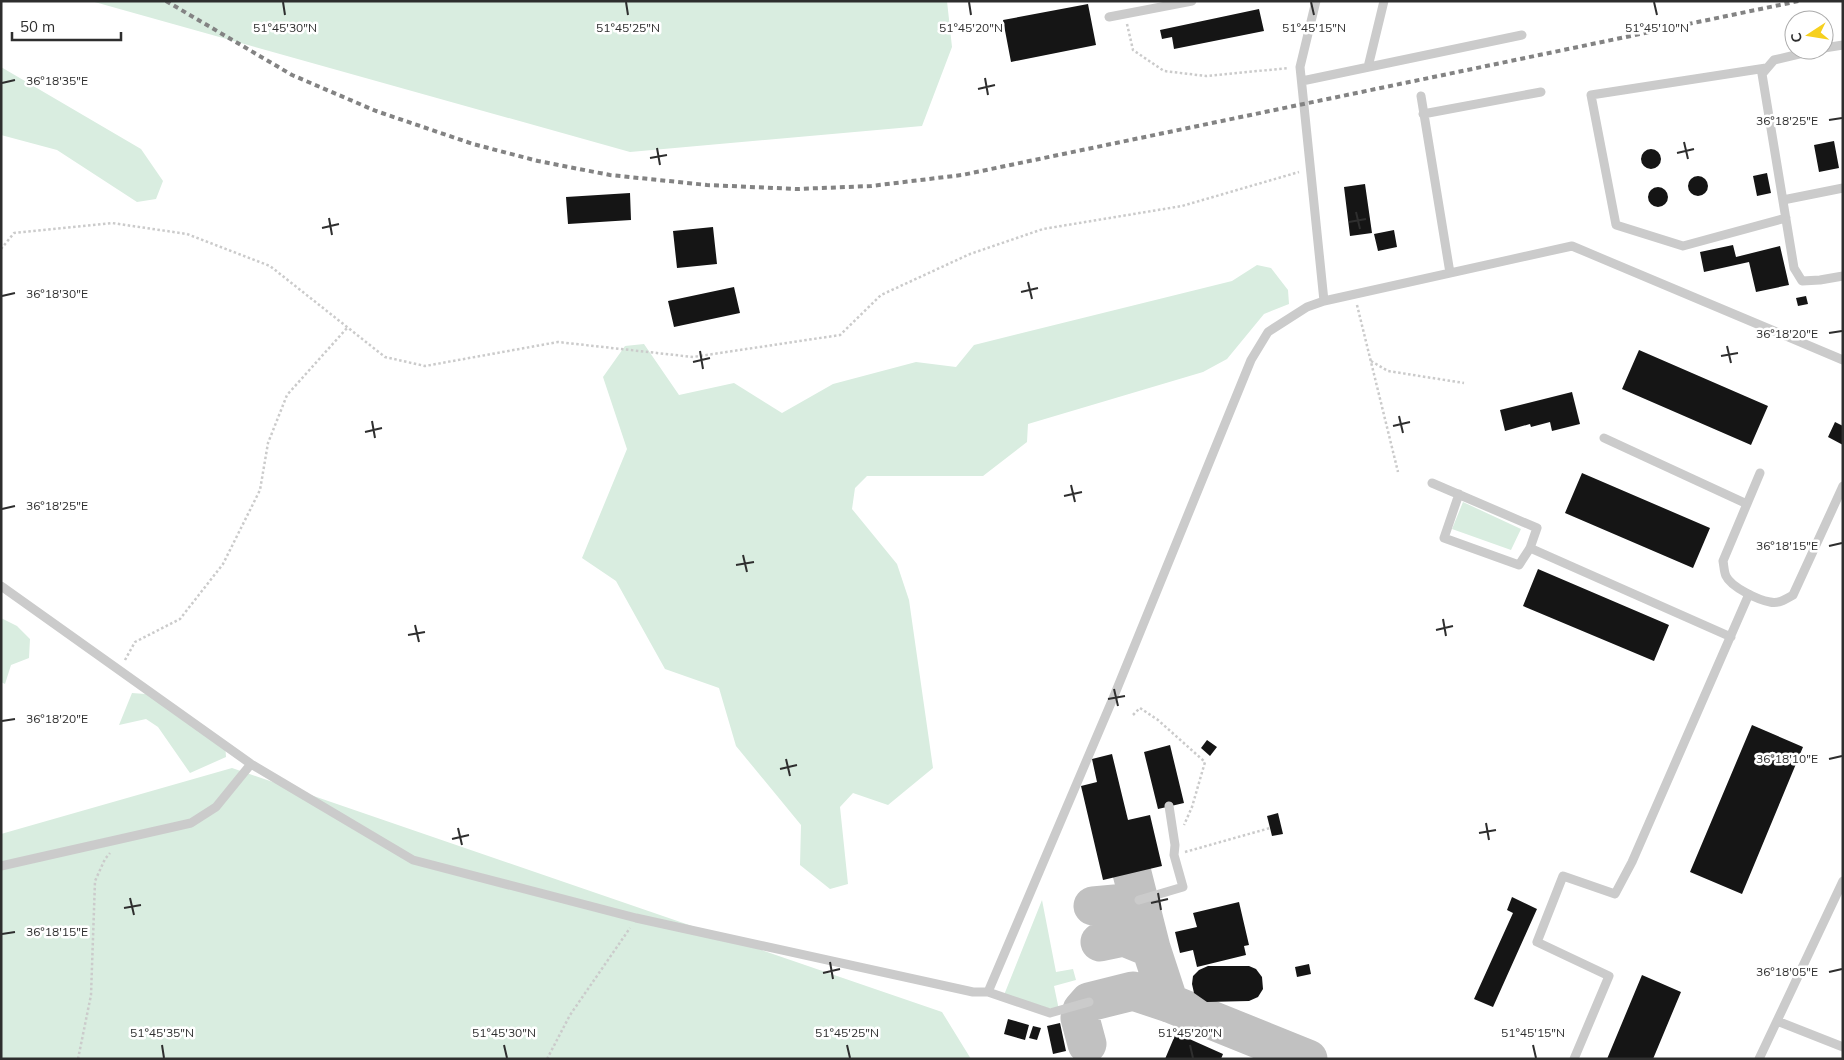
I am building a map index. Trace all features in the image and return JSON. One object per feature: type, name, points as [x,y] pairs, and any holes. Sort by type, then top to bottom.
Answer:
[{"type":"lane","points":[[1109,17],[1192,1]]},
{"type":"lane","points":[[1316,1],[1300,67],[1324,301]]},
{"type":"lane","points":[[1368,67],[1384,1]]},
{"type":"lane","points":[[1302,81],[1522,35]]},
{"type":"lane","points":[[1784,58],[1774,60],[1762,74],[1794,268],[1802,280],[1820,280],[1843,276]]},
{"type":"lane","points":[[1766,68],[1591,95],[1616,225],[1684,246],[1786,218]]},
{"type":"lane","points":[[1423,114],[1541,92]]},
{"type":"lane","points":[[1421,96],[1450,273]]},
{"type":"lane","points":[[1783,200],[1843,188]]},
{"type":"lane","points":[[988,992],[1114,696],[1251,360],[1268,332],[1307,307],[1324,301],[1572,246],[1843,360]]},
{"type":"lane","points":[[1604,438],[1747,504]]},
{"type":"lane","points":[[1760,473],[1723,561],[1725,575],[1731,584],[1749,594],[1771,602],[1783,601],[1792,595],[1843,486]]},
{"type":"lane","points":[[1432,483],[1459,494],[1537,528],[1530,548],[1519,565],[1444,538],[1459,494]]},
{"type":"lane","points":[[1530,548],[1731,637]]},
{"type":"lane","points":[[1,586],[251,764],[413,860],[636,918],[973,992],[988,992],[1050,1013],[1088,1002]]},
{"type":"lane","points":[[1574,1059],[1609,976],[1537,942],[1563,876],[1615,894],[1632,862],[1749,594]]},
{"type":"lane","points":[[1,866],[192,823],[216,807],[251,764]]},
{"type":"lane","points":[[1139,900],[1182,886],[1174,855],[1175,845],[1169,806]]},
{"type":"lane","points":[[1759,1059],[1843,880]]},
{"type":"lane","points":[[1777,1020],[1843,1047]]},
{"type":"path","points":[[1124,14],[1133,50],[1164,71],[1206,76],[1300,67]]},
{"type":"path","points":[[1,249],[14,234],[112,224],[187,234],[270,266],[384,358],[425,366],[558,342],[693,356],[840,335],[881,296],[970,254],[1043,229],[1182,206],[1310,169]]},
{"type":"path","points":[[1355,294],[1398,472]]},
{"type":"path","points":[[119,670],[135,642],[180,619],[223,564],[260,490],[268,443],[287,395],[347,328]]},
{"type":"path","points":[[1371,361],[1388,371],[1464,383]]},
{"type":"path","points":[[1133,715],[1140,708],[1158,720],[1205,762],[1192,807],[1175,845]]},
{"type":"path","points":[[1174,855],[1270,828]]},
{"type":"path","points":[[78,1059],[91,996],[95,881],[105,859],[122,839]]},
{"type":"path","points":[[546,1059],[570,1015],[636,918]]},
{"type":"green space","points":[[91,1],[947,1],[952,47],[922,126],[630,152]]},
{"type":"green space","points":[[1,67],[141,149],[163,181],[156,199],[137,202],[57,150],[1,135]]},
{"type":"green space","points":[[1257,265],[1271,268],[1288,290],[1289,304],[1264,314],[1227,359],[1203,372],[1028,424],[1027,442],[983,476],[867,476],[855,488],[852,509],[897,564],[909,600],[933,768],[888,805],[853,793],[840,807],[848,884],[830,889],[800,865],[801,825],[736,746],[719,688],[665,669],[616,581],[582,558],[627,449],[603,377],[625,346],[644,344],[679,395],[734,383],[782,413],[833,384],[916,362],[956,367],[974,345],[1232,281]]},
{"type":"green space","points":[[1463,502],[1521,529],[1511,550],[1452,529]]},
{"type":"green space","points":[[1,618],[17,626],[30,639],[29,658],[11,665],[5,684],[1,682]]},
{"type":"green space","points":[[132,693],[159,695],[225,742],[226,757],[190,773],[158,727],[146,719],[119,725]]},
{"type":"green space","points":[[232,768],[942,1012],[971,1059],[1,1059],[1,834]]},
{"type":"green space","points":[[1042,900],[1056,972],[1073,969],[1076,980],[1054,986],[1059,1010],[1002,1000]]},
{"type":"building","points":[[1088,4],[1096,45],[1011,62],[1003,20]]},
{"type":"building","points":[[1259,9],[1264,31],[1174,49],[1172,37],[1162,39],[1160,30]]},
{"type":"building","points":[[1834,141],[1839,168],[1819,172],[1814,145]]},
{"type":"building","points":[[1651,149],[1658,152],[1661,159],[1658,166],[1651,169],[1644,166],[1641,159],[1644,152]]},
{"type":"building","points":[[1767,173],[1771,193],[1757,196],[1753,176]]},
{"type":"building","points":[[1698,176],[1705,179],[1708,186],[1705,193],[1698,196],[1691,193],[1688,186],[1691,179]]},
{"type":"building","points":[[1365,184],[1372,233],[1350,236],[1344,187]]},
{"type":"building","points":[[1658,187],[1665,190],[1668,197],[1665,204],[1658,207],[1651,204],[1648,197],[1651,190]]},
{"type":"building","points":[[630,193],[631,220],[568,224],[566,197]]},
{"type":"building","points":[[713,227],[717,264],[677,268],[673,231]]},
{"type":"building","points":[[1394,230],[1397,247],[1378,251],[1374,234]]},
{"type":"building","points":[[1733,245],[1736,257],[1780,246],[1789,285],[1756,292],[1749,262],[1704,272],[1700,252]]},
{"type":"building","points":[[734,287],[740,313],[674,327],[668,301]]},
{"type":"building","points":[[1806,296],[1808,304],[1798,306],[1796,298]]},
{"type":"building","points":[[1639,350],[1768,406],[1751,445],[1622,389]]},
{"type":"building","points":[[1572,392],[1580,424],[1552,431],[1550,422],[1531,427],[1530,424],[1505,431],[1500,410]]},
{"type":"building","points":[[1835,422],[1843,426],[1843,445],[1828,437]]},
{"type":"building","points":[[1582,473],[1710,528],[1693,568],[1565,513]]},
{"type":"building","points":[[1538,569],[1669,625],[1654,661],[1523,606]]},
{"type":"building","points":[[1752,725],[1803,747],[1742,894],[1690,872]]},
{"type":"building","points":[[1207,740],[1217,747],[1210,756],[1201,748]]},
{"type":"building","points":[[1170,745],[1184,803],[1158,809],[1144,752]]},
{"type":"building","points":[[1112,754],[1128,820],[1150,815],[1162,866],[1103,880],[1081,786],[1097,782],[1092,759]]},
{"type":"building","points":[[1278,813],[1283,834],[1272,836],[1267,816]]},
{"type":"building","points":[[1512,897],[1537,909],[1493,1007],[1474,999],[1513,913],[1507,910]]},
{"type":"building","points":[[1239,902],[1249,945],[1244,946],[1246,955],[1197,967],[1193,950],[1180,953],[1175,932],[1197,927],[1193,913]]},
{"type":"building","points":[[1309,964],[1311,974],[1297,977],[1295,967]]},
{"type":"building","points":[[1208,966],[1249,966],[1256,969],[1262,977],[1263,989],[1258,997],[1249,1001],[1207,1002],[1194,993],[1192,984],[1193,976],[1199,970]]},
{"type":"building","points":[[1642,975],[1681,992],[1653,1059],[1607,1059]]},
{"type":"building","points":[[1008,1019],[1029,1025],[1025,1040],[1004,1034]]},
{"type":"building","points":[[1060,1023],[1066,1051],[1053,1054],[1047,1026]]},
{"type":"building","points":[[1033,1026],[1041,1028],[1037,1040],[1029,1038]]},
{"type":"building","points":[[1176,1033],[1223,1054],[1221,1059],[1165,1059]]},
{"type":"taxiway","points":[[1132,873],[1151,948],[1169,1003]]},
{"type":"taxiway","points":[[1093,906],[1115,904],[1143,916]]},
{"type":"taxiway","points":[[1100,942],[1124,937],[1151,948]]},
{"type":"taxiway","points":[[1087,1044],[1080,1018],[1082,1010],[1089,1002],[1133,991],[1169,1003],[1308,1059]]},
{"type":"railway","points":[[166,1],[292,75],[376,111],[473,144],[538,161],[610,175],[707,185],[797,189],[871,186],[962,175],[1799,1]]}]
